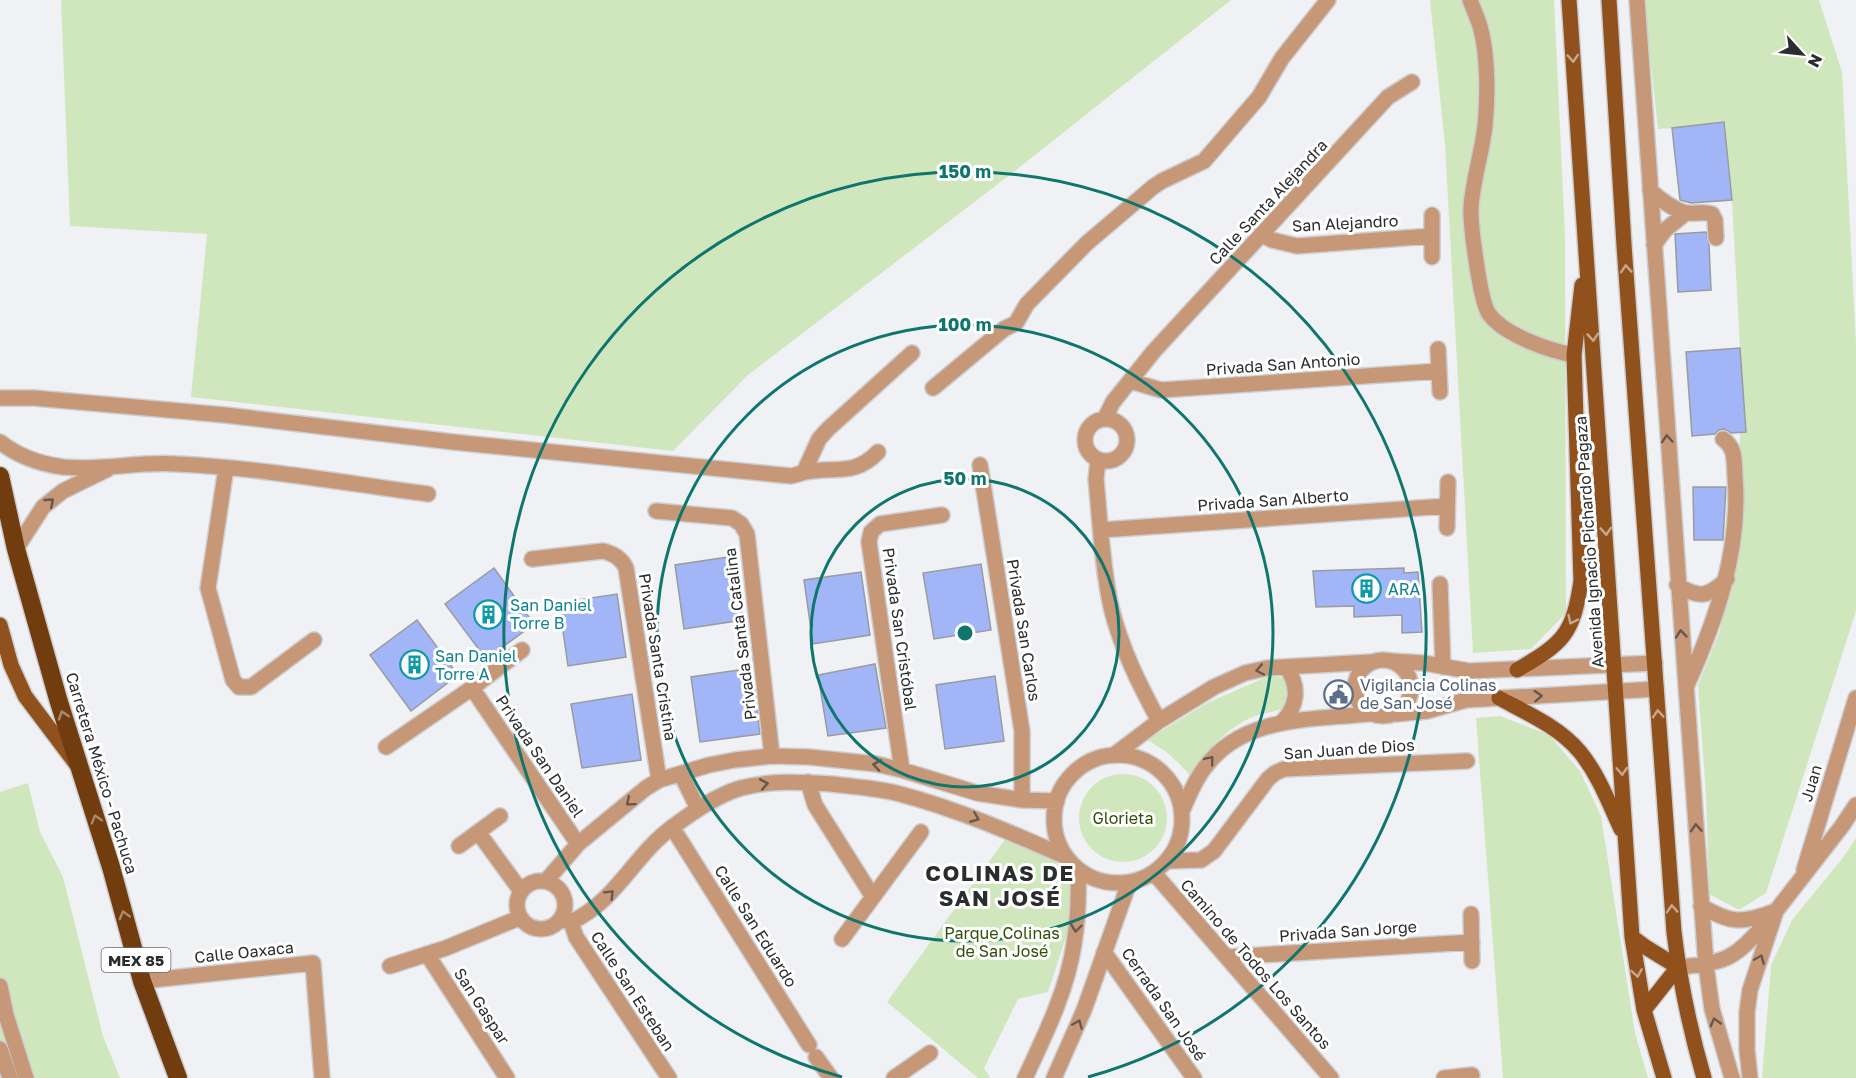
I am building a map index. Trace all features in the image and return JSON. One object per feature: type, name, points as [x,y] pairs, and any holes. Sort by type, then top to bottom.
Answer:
[{"type":"highway","name":"Carretera México - Pachuca","points":[[0,476],[16,549],[58,699],[111,867],[142,981],[178,1078]]},
{"type":"main road","name":"Avenida Ignacio Pichardo Pagaza","points":[[1569,0],[1632,937],[1644,1010],[1664,1078]]},
{"type":"main road","points":[[1610,0],[1625,257],[1674,932],[1678,967],[1704,1078]]},
{"type":"main road","points":[[1517,670],[1550,650],[1572,624],[1577,610],[1581,581],[1574,355],[1586,249]]},
{"type":"main road","points":[[0,625],[10,665],[25,696],[81,771]]},
{"type":"main road","points":[[1499,698],[1552,728],[1578,749],[1588,762],[1626,839]]},
{"type":"main road","points":[[1632,937],[1678,967]]},
{"type":"main road","points":[[1644,1010],[1678,967]]},
{"type":"street","points":[[933,388],[1004,329],[1016,323],[1027,304],[1080,251],[1153,186],[1204,161],[1258,98],[1282,58],[1328,0]]},
{"type":"street","points":[[1470,0],[1480,27],[1486,74],[1485,125],[1471,208],[1478,274],[1486,307],[1495,320],[1520,337],[1553,351],[1574,355]]},
{"type":"street","points":[[1636,0],[1706,965],[1712,1009],[1732,1078]]},
{"type":"street","name":"Calle Santa Alejandra","points":[[1105,418],[1113,402],[1154,351],[1389,97],[1412,82]]},
{"type":"street","points":[[1650,190],[1664,202],[1686,213],[1712,214],[1715,220],[1716,238]]},
{"type":"street","points":[[1654,245],[1665,230],[1686,213]]},
{"type":"street","points":[[1432,215],[1432,257]]},
{"type":"street","name":"San Alejandro","points":[[1262,235],[1297,246],[1431,236]]},
{"type":"street","points":[[1438,350],[1440,392]]},
{"type":"street","points":[[804,472],[819,439],[828,429],[912,353]]},
{"type":"street","name":"Privada San Antonio","points":[[1130,381],[1161,390],[1439,371]]},
{"type":"street","points":[[0,398],[34,398],[225,415],[791,476],[804,472],[848,470],[869,461],[878,452]]},
{"type":"street","points":[[1105,418],[1113,420],[1124,429],[1127,443],[1124,450],[1113,460],[1105,461],[1088,452],[1084,439],[1093,423],[1105,418]]},
{"type":"street","points":[[1686,688],[1727,579],[1735,536],[1736,489],[1733,450],[1730,444],[1723,439]]},
{"type":"street","points":[[0,442],[12,451],[39,462],[65,467],[175,463],[428,494]]},
{"type":"street","points":[[1098,459],[1096,479],[1111,605],[1122,644],[1134,674],[1159,721]]},
{"type":"street","name":"Privada San Carlos","points":[[981,465],[1022,731],[1022,800]]},
{"type":"street","points":[[16,549],[43,507],[63,491],[113,466]]},
{"type":"street","points":[[225,468],[207,580],[233,680],[238,687],[251,687],[314,640]]},
{"type":"street","points":[[1447,528],[1448,482]]},
{"type":"street","name":"Privada San Alberto","points":[[1101,530],[1447,506]]},
{"type":"street","name":"Privada Santa Catalina","points":[[656,511],[732,518],[744,527],[747,534],[772,756]]},
{"type":"street","name":"Privada San Cristóbal","points":[[902,770],[869,542],[871,532],[880,524],[942,515]]},
{"type":"street","name":"Privada Santa Cristina","points":[[532,559],[603,551],[622,561],[626,568],[659,780]]},
{"type":"street","points":[[1677,585],[1692,594],[1702,595],[1715,590],[1727,579]]},
{"type":"street","points":[[1440,584],[1443,667]]},
{"type":"street","name":"Privada San Daniel","points":[[386,747],[472,688],[522,650]]},
{"type":"street","points":[[1114,755],[1159,721],[1214,687],[1257,669],[1391,661],[1424,663],[1468,671],[1654,663]]},
{"type":"street","points":[[1391,661],[1401,666],[1408,674],[1412,685],[1411,696],[1406,706],[1397,714]]},
{"type":"street","points":[[1368,714],[1355,697],[1354,687],[1362,668],[1371,662]]},
{"type":"street","points":[[1281,723],[1289,716],[1296,696],[1293,676],[1286,667]]},
{"type":"street","name":"Privada San Daniel","points":[[472,688],[579,844]]},
{"type":"street","points":[[1182,811],[1200,774],[1217,753],[1239,736],[1254,729],[1281,723],[1368,714],[1383,716],[1427,711],[1466,700],[1656,689]]},
{"type":"street","name":"Juan","points":[[1801,878],[1856,698]]},
{"type":"street","points":[[1114,755],[1133,756],[1151,764],[1166,776],[1177,792],[1182,811],[1182,829],[1177,846],[1167,861],[1154,873],[1129,883],[1113,884],[1097,880],[1078,870],[1066,857],[1055,830],[1054,815],[1065,783],[1078,769],[1095,759],[1114,755]]},
{"type":"street","points":[[546,881],[579,844],[646,788],[659,780],[709,765],[772,756],[865,763],[902,770],[977,793],[1022,800],[1057,801]]},
{"type":"street","name":"San Juan de Dios","points":[[1167,861],[1201,860],[1215,851],[1268,779],[1284,769],[1467,761]]},
{"type":"street","points":[[681,774],[698,809]]},
{"type":"street","points":[[566,921],[564,897],[560,889],[546,881],[532,882],[521,891],[516,904],[519,918],[531,928],[548,929],[566,921],[598,906],[614,891],[655,841],[698,809],[741,788],[776,782],[808,782],[872,788],[899,794],[988,823],[1066,857]]},
{"type":"street","points":[[808,782],[815,805],[873,897]]},
{"type":"street","points":[[944,807],[951,786]]},
{"type":"street","points":[[1678,967],[1719,962],[1739,951],[1778,908],[1856,805]]},
{"type":"street","points":[[459,846],[500,816]]},
{"type":"street","name":"Calle San Eduardo","points":[[672,827],[831,1078]]},
{"type":"street","points":[[478,832],[521,891]]},
{"type":"street","points":[[842,939],[921,832]]},
{"type":"street","points":[[1025,1078],[1042,1042],[1067,976],[1076,928],[1078,870]]},
{"type":"street","name":"Camino de Todos Los Santos","points":[[1154,873],[1330,1078]]},
{"type":"street","points":[[1054,1078],[1084,1010],[1129,883]]},
{"type":"street","points":[[1701,906],[1733,921],[1750,920],[1778,908]]},
{"type":"street","points":[[1750,1078],[1747,1012],[1750,990],[1778,908]]},
{"type":"street","points":[[1471,914],[1472,961]]},
{"type":"street","points":[[390,966],[519,918]]},
{"type":"street","name":"Calle San Esteban","points":[[566,921],[669,1078]]},
{"type":"street","name":"Privada San Jorge","points":[[1227,957],[1472,942]]},
{"type":"street","name":"Cerrada San José","points":[[1104,952],[1194,1078]]},
{"type":"street","name":"San Gaspar","points":[[427,954],[507,1078]]},
{"type":"street","name":"Calle Oaxaca","points":[[142,981],[313,963],[322,1078]]},
{"type":"street","points":[[0,986],[6,1015],[26,1078]]},
{"type":"street","points":[[0,1048],[10,1078]]},
{"type":"street","points":[[894,1078],[930,1053]]},
{"type":"street","points":[[1444,1078],[1472,1076]]},
{"type":"green space","points":[[61,0],[1231,0],[1011,174],[748,375],[673,451],[191,397],[207,234],[70,226]]},
{"type":"green space","points":[[1430,0],[1554,0],[1565,235],[1566,613],[1531,649],[1473,653],[1445,145]]},
{"type":"green space","points":[[1644,0],[1819,0],[1842,72],[1856,344],[1856,611],[1766,893],[1739,910],[1709,894],[1706,795],[1698,685],[1719,633],[1740,541],[1740,348],[1732,200],[1672,128],[1658,129]]},
{"type":"green space","points":[[1269,676],[1282,678],[1291,686],[1287,707],[1255,716],[1235,727],[1210,749],[1190,776],[1170,755],[1147,740],[1207,703]]},
{"type":"green space","points":[[1500,716],[1549,735],[1580,771],[1601,816],[1635,1033],[1648,1078],[1503,1078],[1476,718]]},
{"type":"green space","name":"Glorieta","points":[[1123,774],[1140,777],[1154,787],[1164,801],[1167,818],[1164,835],[1154,849],[1140,859],[1123,862],[1106,859],[1092,849],[1082,835],[1079,818],[1082,801],[1092,787],[1106,777]]},
{"type":"green space","points":[[28,783],[40,832],[63,877],[103,1036],[120,1078],[0,1078],[0,792]]},
{"type":"green space","name":"Parque Colinas de San José","points":[[1006,838],[1042,853],[1057,863],[1072,878],[1068,931],[1048,992],[1018,999],[984,1068],[990,1078],[978,1078],[887,1002]]},
{"type":"green space","points":[[1856,838],[1856,1078],[1762,1078],[1771,965],[1792,920]]},
{"type":"building","points":[[1724,122],[1732,200],[1691,203],[1680,200],[1672,128]]},
{"type":"building","points":[[1706,232],[1709,244],[1711,290],[1678,292],[1675,234]]},
{"type":"building","points":[[1740,348],[1746,432],[1731,433],[1724,429],[1715,434],[1692,436],[1686,352]]},
{"type":"building","points":[[1693,487],[1726,487],[1723,540],[1694,540]]},
{"type":"building","points":[[734,556],[743,620],[684,629],[675,565]]},
{"type":"building","points":[[981,564],[991,630],[934,639],[923,573]]},
{"type":"building","name":"San Daniel Torre B","points":[[494,568],[534,624],[486,659],[445,604]]},
{"type":"building","name":"ARA","points":[[1404,568],[1404,573],[1418,572],[1422,632],[1402,633],[1402,615],[1354,617],[1354,606],[1316,607],[1313,571]]},
{"type":"building","points":[[861,572],[870,635],[813,644],[804,580]]},
{"type":"building","points":[[617,594],[626,657],[568,666],[559,603]]},
{"type":"building","name":"San Daniel Torre A","points":[[417,620],[458,675],[411,711],[370,655]]},
{"type":"building","points":[[875,664],[886,728],[828,736],[818,675]]},
{"type":"building","points":[[752,668],[760,734],[700,742],[691,677]]},
{"type":"building","points":[[995,676],[1004,741],[945,749],[936,685]]},
{"type":"building","points":[[632,694],[641,760],[582,768],[571,704]]},
{"type":"place","name":"ARA","points":[[1367,589]]},
{"type":"place","name":"San Daniel Torre B","points":[[489,614]]},
{"type":"place","name":"San Daniel Torre A","points":[[414,665]]},
{"type":"place","name":"Vigilancia Colinas de San José","points":[[1339,694]]},
{"type":"district","name":"COLINAS DE SAN JOSÉ","points":[[1000,884]]}]
